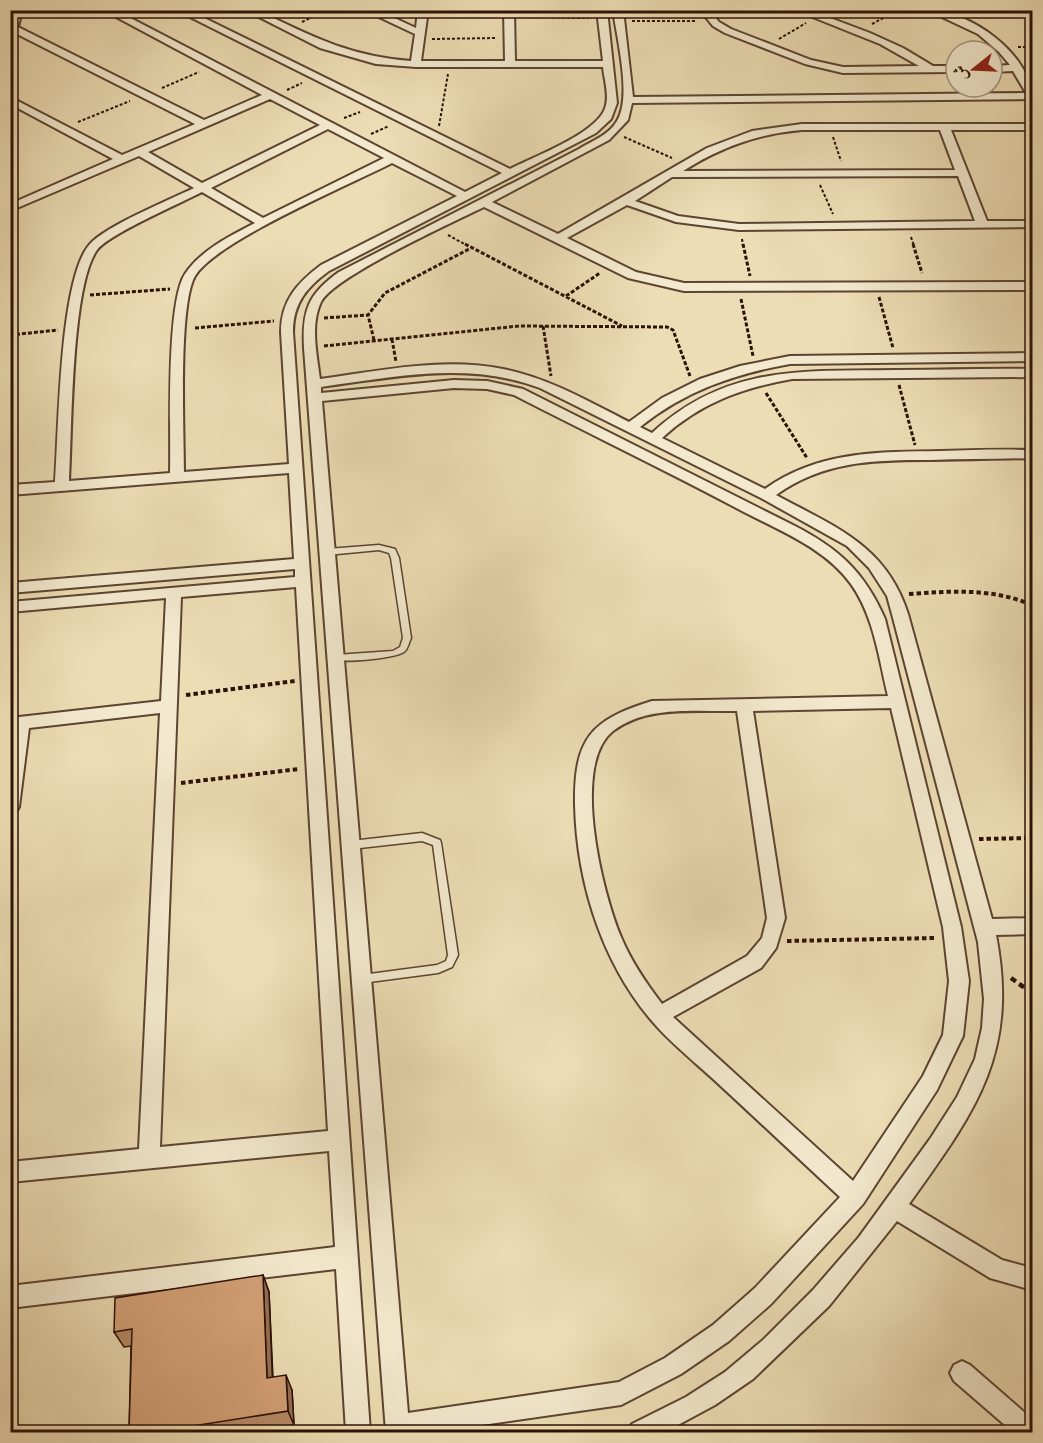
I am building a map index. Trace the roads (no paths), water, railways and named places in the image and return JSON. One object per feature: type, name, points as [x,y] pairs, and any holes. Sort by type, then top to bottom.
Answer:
[{"type":"street","points":[[18,10],[12,33],[204,124]]},
{"type":"street","points":[[107,10],[465,196]]},
{"type":"street","points":[[180,10],[511,173]]},
{"type":"street","points":[[249,10],[323,46],[358,58],[416,64],[608,64]]},
{"type":"street","points":[[368,10],[420,36]]},
{"type":"street","points":[[416,64],[423,10]]},
{"type":"street","points":[[704,10],[712,20],[728,31],[808,62],[843,70],[944,69]]},
{"type":"street","points":[[799,10],[900,49],[930,69]]},
{"type":"street","points":[[629,99],[1032,96],[1018,68],[1003,47],[989,35],[931,10]]},
{"type":"street","points":[[509,14],[510,64]]},
{"type":"street","points":[[358,1432],[286,320],[293,297],[306,282],[349,254],[592,131],[607,117],[612,103],[602,14]]},
{"type":"street","points":[[315,391],[454,384],[487,385],[518,392],[820,546],[856,579],[869,598],[877,619],[953,938],[959,981],[953,1036],[930,1083],[855,1197],[763,1296],[721,1333],[673,1366],[621,1393],[398,1429],[327,552],[311,347],[310,319],[317,299],[328,286],[365,263],[584,151],[613,132],[624,119],[629,99],[619,16]]},
{"type":"street","points":[[1004,69],[1018,68]]},
{"type":"street","points":[[10,208],[270,95]]},
{"type":"street","points":[[10,100],[122,160]]},
{"type":"street","points":[[62,486],[73,329],[85,263],[91,250],[102,239],[328,125]]},
{"type":"street","points":[[944,127],[982,224]]},
{"type":"street","points":[[557,239],[626,201],[720,144],[772,128],[1032,127]]},
{"type":"street","points":[[140,152],[263,223]]},
{"type":"street","points":[[177,477],[179,329],[185,288],[190,275],[222,246],[393,158]]},
{"type":"street","points":[[670,174],[962,173]]},
{"type":"street","points":[[626,201],[676,219],[739,227],[1032,224]]},
{"type":"street","points":[[483,202],[610,266],[657,282],[684,287],[1032,286]]},
{"type":"street","points":[[349,254],[365,263]]},
{"type":"street","points":[[630,428],[654,407],[693,386],[716,376],[755,366],[790,360],[1032,357]]},
{"type":"street","points":[[315,391],[453,369],[488,370],[521,376],[553,389],[766,495],[852,543],[874,564],[894,595],[985,927],[993,965],[994,1005],[988,1044],[975,1083],[955,1120],[895,1208],[797,1324],[743,1373],[691,1407],[640,1432]]},
{"type":"street","points":[[653,439],[672,419],[697,403],[726,390],[758,380],[792,375],[1032,373]]},
{"type":"street","points":[[766,495],[787,480],[813,468],[842,460],[918,455],[1032,454]]},
{"type":"street","points":[[13,490],[296,468]]},
{"type":"street","points":[[10,588],[303,562]]},
{"type":"street","points":[[10,607],[304,581]]},
{"type":"street","points":[[149,1158],[174,593]]},
{"type":"street","points":[[10,807],[16,723],[169,702]]},
{"type":"street","points":[[855,1197],[659,1015],[627,968],[603,919],[589,871],[584,825],[584,766],[591,745],[605,727],[627,714],[652,706],[897,702]]},
{"type":"street","points":[[659,1015],[754,962],[771,941],[776,918],[744,705]]},
{"type":"street","points":[[985,927],[1032,926]]},
{"type":"street","points":[[10,1172],[339,1140]]},
{"type":"street","points":[[895,1208],[998,1270],[1032,1279]]},
{"type":"street","points":[[10,1297],[347,1257]]},
{"type":"street","points":[[962,1373],[1030,1432]]},
{"type":"lane","points":[[327,552],[380,547],[392,552],[395,558],[407,638],[403,649],[394,654],[336,658]]},
{"type":"lane","points":[[351,845],[422,837],[437,843],[453,955],[449,964],[438,969],[362,979]]}]
